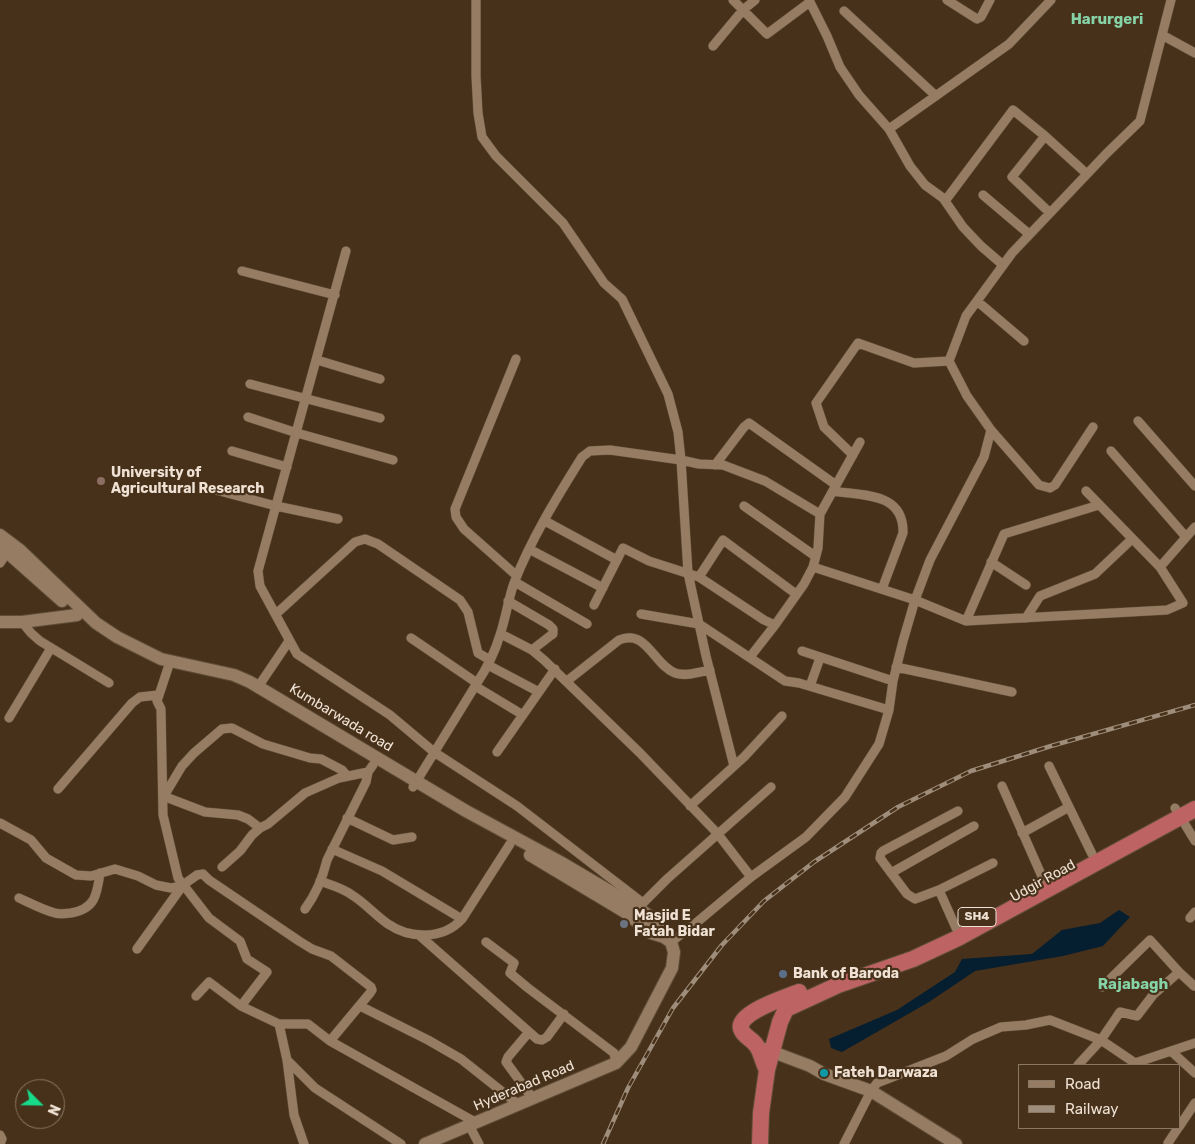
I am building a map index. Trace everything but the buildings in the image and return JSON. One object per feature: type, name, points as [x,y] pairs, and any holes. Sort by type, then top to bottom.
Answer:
[{"type":"highway","name":"Udgir Road","points":[[772,1052],[782,1014],[786,1009],[838,985],[913,959],[958,938],[1178,813],[1195,798]]},
{"type":"highway","name":"Udgir Road","points":[[757,1045],[742,1032],[740,1027],[741,1022],[748,1014],[834,976],[908,950],[956,928],[1092,854],[1178,813],[1195,809]]},
{"type":"highway","points":[[757,1045],[766,1070]]},
{"type":"highway","points":[[760,1144],[761,1113],[766,1070],[772,1052]]},
{"type":"street","points":[[476,0],[476,76],[478,113],[482,137],[492,152],[563,223],[604,283],[622,299],[668,394],[678,432],[688,573],[734,766]]},
{"type":"street","points":[[733,0],[767,34],[810,1],[840,67],[859,95],[889,129],[910,166],[924,185],[943,198],[963,227],[981,246],[1003,264]]},
{"type":"street","points":[[713,46],[743,10],[755,0]]},
{"type":"street","points":[[947,0],[977,19],[990,0]]},
{"type":"street","points":[[889,129],[1009,44],[1052,0]]},
{"type":"street","points":[[1094,427],[1055,485],[1050,488],[1039,485],[991,430],[967,396],[949,361],[966,316],[1003,264],[1029,234],[1140,121],[1171,0]]},
{"type":"street","points":[[844,11],[936,96]]},
{"type":"street","points":[[1162,35],[1195,53]]},
{"type":"street","points":[[945,201],[1013,110],[1087,174]]},
{"type":"street","points":[[1045,136],[1012,177],[1050,213]]},
{"type":"street","points":[[983,195],[1029,234]]},
{"type":"street","points":[[346,252],[258,575],[260,586],[296,654],[390,715],[434,752],[517,806],[640,906],[717,833],[771,787]]},
{"type":"street","points":[[242,271],[335,295]]},
{"type":"street","points":[[977,301],[1024,342]]},
{"type":"street","points":[[853,455],[824,427],[816,403],[858,343],[914,363],[949,361]]},
{"type":"street","points":[[516,359],[455,509],[456,517],[464,529],[516,579],[587,624]]},
{"type":"street","points":[[317,360],[380,379]]},
{"type":"street","points":[[250,384],[380,418]]},
{"type":"street","points":[[248,417],[392,460]]},
{"type":"street","points":[[1138,421],[1195,486]]},
{"type":"street","points":[[715,465],[744,427],[750,423],[835,488],[885,500],[894,505],[900,513],[903,533],[882,589]]},
{"type":"street","points":[[667,940],[696,923],[751,877],[806,837],[845,797],[879,744],[889,710],[896,667],[915,600],[930,560],[984,457],[991,430]]},
{"type":"street","points":[[750,657],[776,625],[804,584],[813,567],[818,548],[820,514],[860,442]]},
{"type":"street","points":[[415,784],[489,663],[500,634],[508,601],[529,550],[582,457],[590,451],[610,450],[699,464],[723,465],[765,481],[820,514]]},
{"type":"street","points":[[232,451],[287,467]]},
{"type":"street","points":[[1111,452],[1186,538]]},
{"type":"street","points":[[212,489],[276,506],[338,519]]},
{"type":"street","points":[[813,567],[915,600],[966,620],[1167,610],[1183,604],[1160,567],[1086,491]]},
{"type":"street","points":[[966,620],[1004,534],[1099,505]]},
{"type":"street","points":[[744,506],[816,556]]},
{"type":"street","points":[[545,521],[617,560]]},
{"type":"street","points":[[1160,567],[1195,527]]},
{"type":"street","name":"Kumbarwada road","points":[[0,535],[20,550],[106,630],[160,659],[240,677],[510,844],[625,912],[651,932],[667,940]]},
{"type":"street","points":[[1026,618],[1040,596],[1094,574],[1132,538]]},
{"type":"street","points":[[276,614],[355,542],[365,539],[378,544],[460,600],[468,612],[478,653],[489,663],[539,692]]},
{"type":"street","points":[[699,577],[723,540],[796,594]]},
{"type":"street","points":[[594,605],[623,548],[649,561],[699,577],[764,620],[776,625]]},
{"type":"street","points":[[0,563],[3,549]]},
{"type":"street","name":"Kumbarwada road","points":[[3,549],[92,629],[114,644],[168,668],[236,682],[370,769],[415,784],[640,906],[658,924],[667,940]]},
{"type":"street","points":[[529,550],[603,588]]},
{"type":"street","points":[[991,562],[1026,586]]},
{"type":"street","points":[[508,601],[553,629],[553,634],[532,650]]},
{"type":"street","points":[[641,614],[699,624],[786,680],[889,710]]},
{"type":"street","points":[[0,622],[22,622],[77,615]]},
{"type":"street","points":[[22,622],[37,638],[51,648],[110,683]]},
{"type":"street","points":[[500,634],[532,650],[567,681],[717,833],[751,877]]},
{"type":"street","points":[[567,681],[619,640],[627,637],[633,637],[641,641],[667,668],[677,674],[710,670]]},
{"type":"street","points":[[411,638],[476,684],[523,714]]},
{"type":"street","points":[[258,687],[289,641]]},
{"type":"street","points":[[9,718],[51,648]]},
{"type":"street","points":[[802,651],[893,681]]},
{"type":"street","points":[[810,686],[820,658]]},
{"type":"street","points":[[896,667],[1012,692]]},
{"type":"street","points":[[168,668],[157,701],[161,709],[164,824],[178,878],[209,918],[240,940],[247,959],[267,972],[242,1006]]},
{"type":"street","points":[[497,752],[554,670]]},
{"type":"street","points":[[58,788],[132,703],[140,697],[158,695]]},
{"type":"street","points":[[690,806],[734,766],[782,716]]},
{"type":"street","points":[[163,796],[182,766],[222,729],[232,728],[263,744],[310,758],[321,759],[342,770],[347,776]]},
{"type":"street","points":[[1049,766],[1092,854]]},
{"type":"street","points":[[222,867],[240,851],[252,835],[305,793],[325,784],[347,776],[355,776],[370,769]]},
{"type":"street","points":[[305,909],[313,899],[332,849],[363,788],[370,769]]},
{"type":"street","points":[[1002,786],[1044,881]]},
{"type":"street","points":[[163,796],[205,812],[238,815],[248,819],[260,828]]},
{"type":"street","points":[[1022,832],[1069,807]]},
{"type":"street","points":[[958,811],[881,853],[880,858],[907,894],[915,899],[939,890],[993,863]]},
{"type":"street","points":[[1178,813],[1195,841]]},
{"type":"street","points":[[347,818],[393,840],[412,837]]},
{"type":"street","points":[[0,823],[31,840],[46,858],[76,875],[87,877],[115,869],[138,876],[156,885],[171,888],[183,884],[197,874],[203,874],[299,941],[312,949],[331,956],[372,990],[330,1041]]},
{"type":"street","points":[[891,873],[974,826]]},
{"type":"street","points":[[320,881],[350,893],[394,928],[419,935],[435,935],[462,920],[510,844]]},
{"type":"street","points":[[332,849],[382,871],[462,920]]},
{"type":"street","points":[[19,898],[56,914],[81,911],[90,905],[94,898],[98,888],[100,873]]},
{"type":"street","points":[[137,949],[183,884]]},
{"type":"street","points":[[939,890],[956,928]]},
{"type":"street","points":[[419,935],[537,1039],[547,1038],[564,1014]]},
{"type":"street","name":"Hyderabad Road","points":[[424,1144],[616,1063],[631,1047],[672,968],[674,952],[667,940]]},
{"type":"street","points":[[1102,987],[1150,940],[1179,972],[1195,985]]},
{"type":"street","points":[[486,942],[514,963],[510,972],[528,988],[614,1053],[616,1063]]},
{"type":"street","points":[[1079,1064],[1101,1040],[1120,1012],[1137,1016],[1154,995],[1179,972]]},
{"type":"street","points":[[196,996],[209,982],[242,1006],[279,1024],[308,1024],[330,1041],[472,1124],[480,1144]]},
{"type":"street","points":[[360,1006],[428,1040],[460,1059],[519,1105]]},
{"type":"street","points":[[844,1144],[877,1082],[946,1056],[973,1039],[1001,1027],[1026,1025],[1050,1020],[1101,1040],[1135,1063],[1195,1043]]},
{"type":"street","points":[[279,1024],[294,1115],[304,1144]]},
{"type":"street","points":[[529,1032],[506,1062],[533,1099]]},
{"type":"street","points":[[757,1045],[810,1066],[824,1074],[871,1091],[956,1144]]},
{"type":"street","points":[[1171,1051],[1195,1073]]},
{"type":"street","points":[[286,1060],[315,1088],[401,1144]]},
{"type":"street","points":[[1180,1124],[1195,1103]]},
{"type":"street","points":[[1170,1144],[1177,1129]]},
{"type":"street","points":[[0,1135],[2,1139],[0,1144]]},
{"type":"water","points":[[1119,910],[1130,917],[1103,946],[1063,956],[975,971],[929,1002],[842,1052],[831,1048],[829,1039],[897,1010],[955,972],[962,959],[1032,954],[1062,930],[1100,923]]},
{"type":"railway","points":[[603,1144],[628,1088],[673,1008],[722,945],[764,901],[814,862],[898,807],[971,771],[1195,705]]},
{"type":"place","name":"University of Agricultural Research","points":[[101,481]]},
{"type":"place","name":"Masjid E Fatah Bidar","points":[[624,924]]},
{"type":"place","name":"Bank of Baroda","points":[[783,974]]},
{"type":"place","name":"Fateh Darwaza","points":[[824,1073]]},
{"type":"district","name":"Harurgeri","points":[[1107,20]]},
{"type":"district","name":"Rajabagh","points":[[1133,985]]}]
